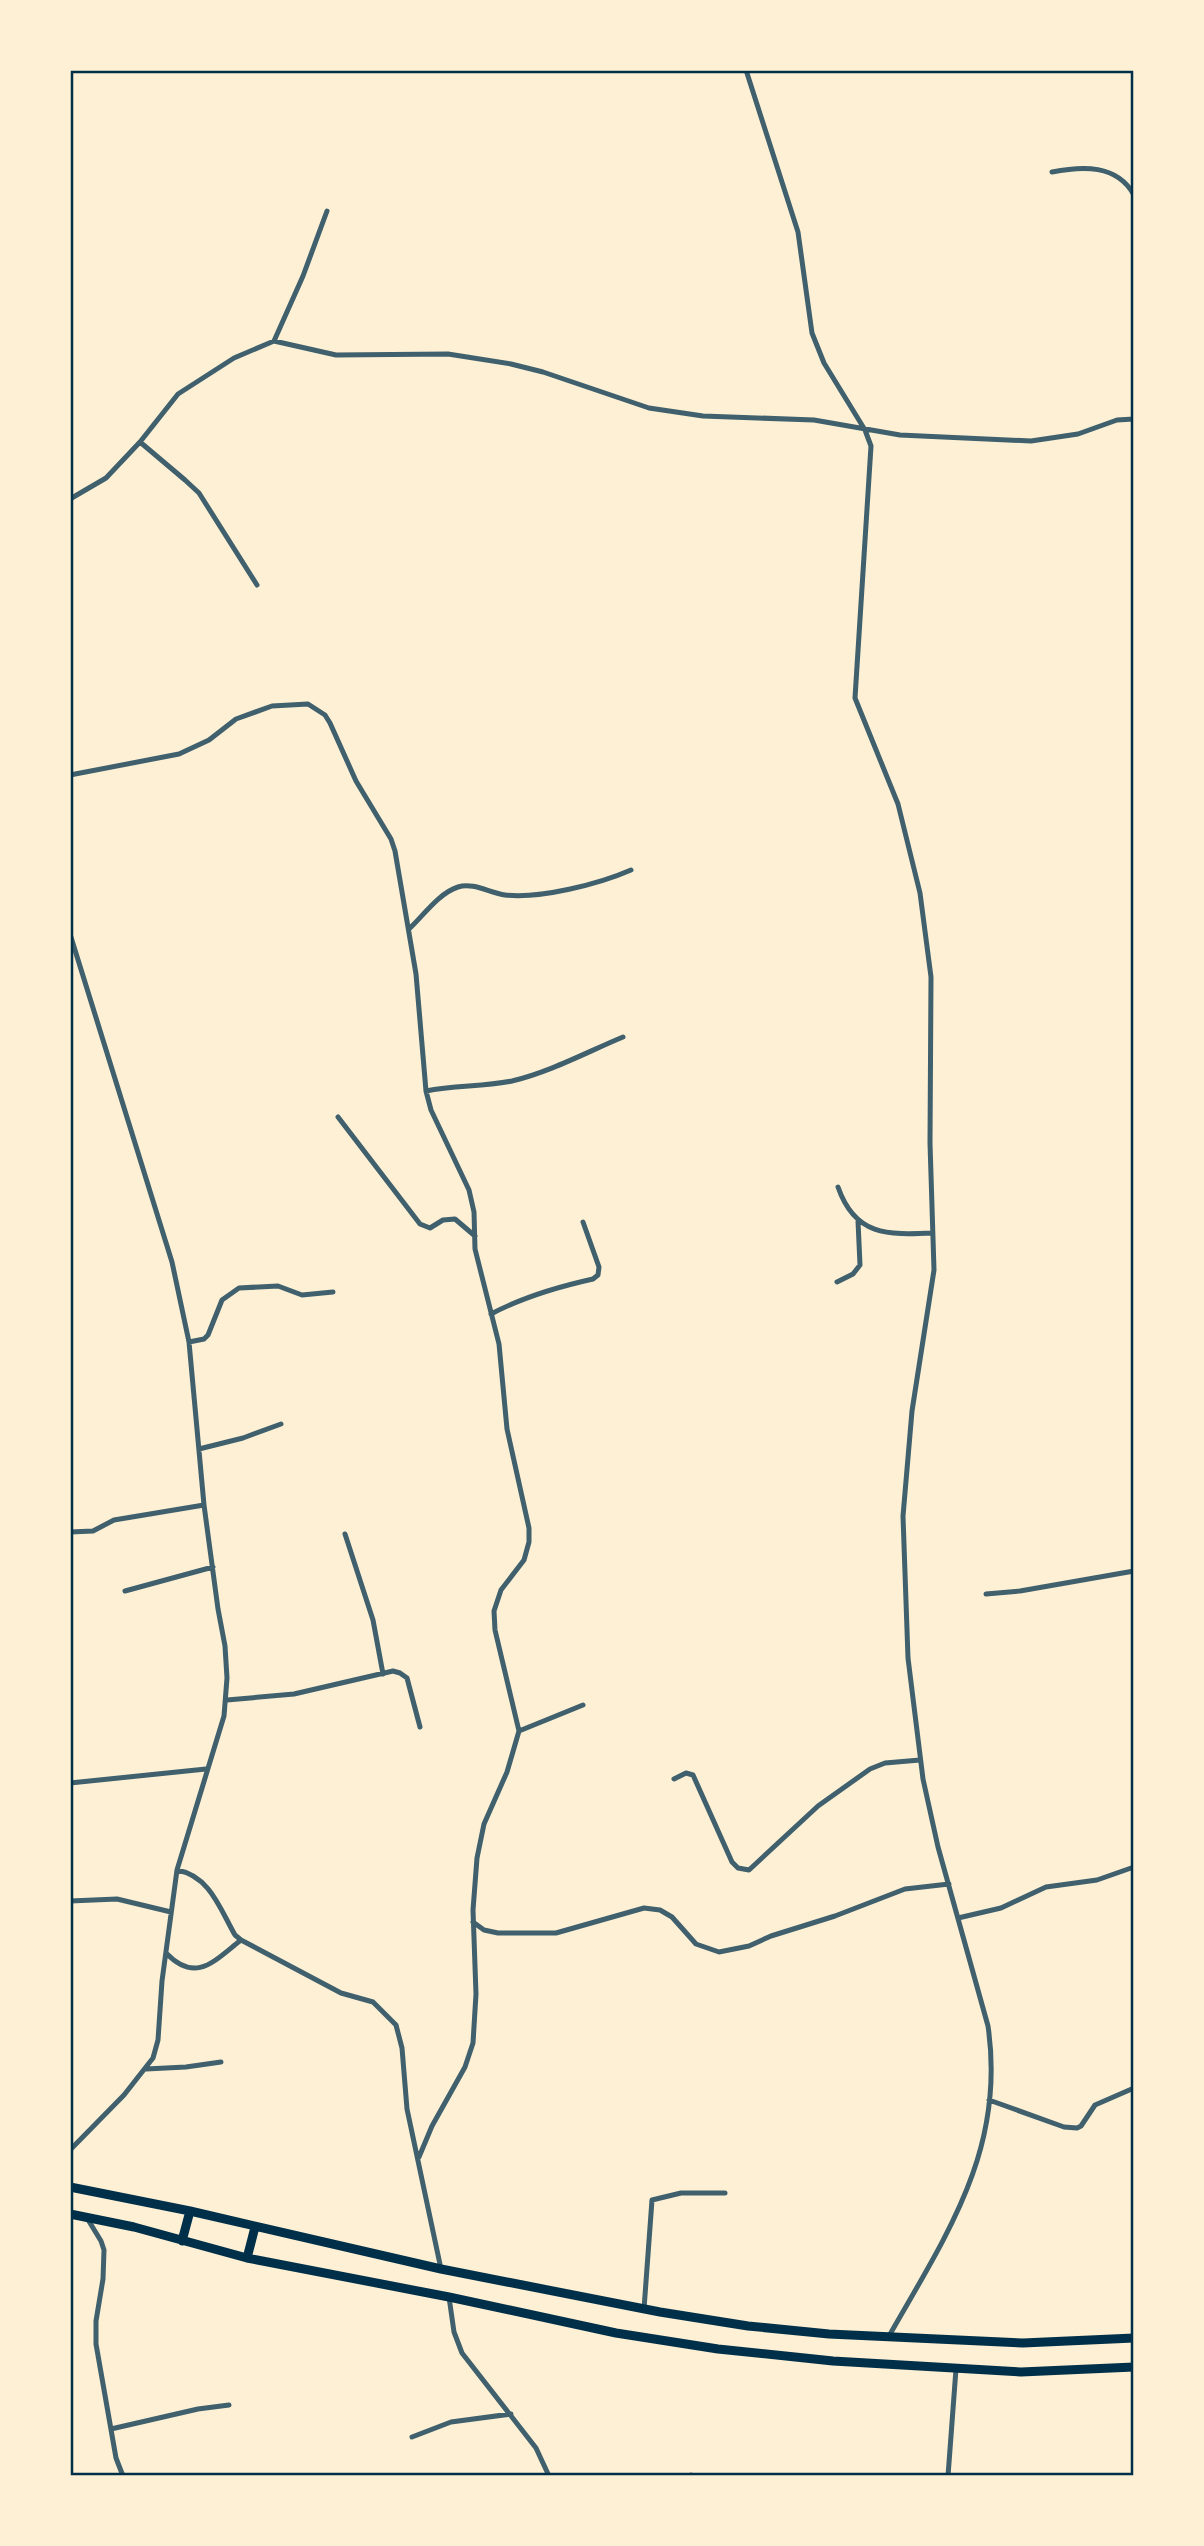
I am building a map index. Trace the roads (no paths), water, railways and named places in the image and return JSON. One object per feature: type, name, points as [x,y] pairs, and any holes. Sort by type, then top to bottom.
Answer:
[{"type":"highway","points":[[70,2187],[190,2211],[442,2269],[644,2309],[748,2326],[888,2337],[1023,2343],[1134,2337]]},
{"type":"highway","points":[[182,2241],[190,2211]]},
{"type":"highway","points":[[70,2214],[134,2227],[247,2258],[616,2333],[718,2349],[833,2361],[1021,2372],[1134,2367]]},
{"type":"highway","points":[[247,2258],[255,2227]]},
{"type":"street","points":[[746,70],[797,232],[804,263],[812,333],[827,369],[865,430],[871,446],[855,698],[898,804],[925,918],[931,978],[932,1290],[912,1411],[903,1516],[908,1658],[920,1760],[949,1884],[988,2026],[992,2052],[984,2139],[977,2164],[947,2235],[888,2337]]},
{"type":"street","points":[[1052,172],[1084,168],[1105,171],[1123,179],[1134,195]]},
{"type":"street","points":[[274,341],[327,211]]},
{"type":"street","points":[[70,499],[106,478],[140,442],[162,411],[187,387],[234,358],[274,341],[335,355],[448,354],[543,372],[649,408],[703,416],[814,420],[900,435],[1031,441],[1078,434],[1117,420],[1134,419]]},
{"type":"street","points":[[140,442],[199,494],[257,585]]},
{"type":"street","points":[[70,775],[179,754],[209,740],[236,719],[255,710],[287,703],[302,703],[314,706],[330,723],[356,780],[391,839],[410,929],[426,1091],[430,1110],[469,1190],[474,1212],[475,1249],[502,1368],[507,1429],[529,1528],[529,1542],[524,1560],[501,1590],[494,1611],[495,1630],[519,1731],[515,1750],[480,1840],[473,1896],[475,2012],[472,2050],[451,2096],[432,2126],[419,2157]]},
{"type":"street","points":[[410,929],[443,896],[462,886],[507,895],[548,893],[611,879],[631,870]]},
{"type":"street","points":[[70,934],[172,1262],[189,1342],[204,1505],[225,1646],[227,1700],[177,1870],[162,1981],[158,2040],[146,2069],[70,2150]]},
{"type":"street","points":[[426,1091],[452,1085],[475,1087],[514,1080],[623,1037]]},
{"type":"street","points":[[338,1117],[419,1224],[430,1228],[443,1220],[455,1219],[475,1236]]},
{"type":"street","points":[[838,1187],[843,1202],[858,1221],[872,1229],[933,1233]]},
{"type":"street","points":[[837,1282],[853,1274],[860,1265],[858,1221]]},
{"type":"street","points":[[491,1314],[546,1290],[593,1279],[598,1275],[598,1267],[583,1222]]},
{"type":"street","points":[[189,1342],[204,1339],[208,1335],[217,1307],[239,1288],[278,1286],[302,1295],[333,1292]]},
{"type":"street","points":[[199,1449],[243,1438],[281,1424]]},
{"type":"street","points":[[70,1532],[93,1531],[114,1520],[204,1505]]},
{"type":"street","points":[[345,1534],[373,1620],[383,1674]]},
{"type":"street","points":[[125,1591],[213,1567]]},
{"type":"street","points":[[986,1594],[1020,1591],[1134,1571]]},
{"type":"street","points":[[227,1700],[294,1694],[393,1671],[407,1678],[420,1727]]},
{"type":"street","points":[[519,1731],[583,1705]]},
{"type":"street","points":[[674,1779],[686,1773],[693,1775],[732,1862],[738,1868],[749,1870],[818,1806],[870,1769],[885,1762],[920,1760]]},
{"type":"street","points":[[70,1783],[206,1769]]},
{"type":"street","points":[[958,1918],[1001,1908],[1046,1887],[1097,1880],[1134,1867]]},
{"type":"street","points":[[177,1870],[192,1874],[203,1881],[241,1940],[341,1993],[373,2002],[399,2031],[407,2109],[442,2269]]},
{"type":"street","points":[[473,1922],[484,1930],[498,1933],[556,1933],[644,1908],[660,1910],[672,1917],[696,1944],[719,1952],[749,1946],[905,1889],[949,1884]]},
{"type":"street","points":[[70,1901],[117,1899],[171,1912]]},
{"type":"street","points":[[166,1953],[183,1967],[202,1968],[241,1940]]},
{"type":"street","points":[[146,2069],[221,2062]]},
{"type":"street","points":[[989,2100],[1064,2127],[1077,2129],[1082,2126],[1095,2105],[1134,2088]]},
{"type":"street","points":[[644,2309],[652,2200],[681,2193],[725,2193]]},
{"type":"street","points":[[87,2218],[102,2241],[104,2250],[96,2344],[122,2476]]},
{"type":"street","points":[[449,2297],[454,2332],[462,2353],[543,2459],[549,2476]]},
{"type":"street","points":[[948,2476],[956,2369]]},
{"type":"street","points":[[111,2429],[188,2411],[229,2405]]},
{"type":"street","points":[[412,2437],[451,2422],[511,2414]]}]
